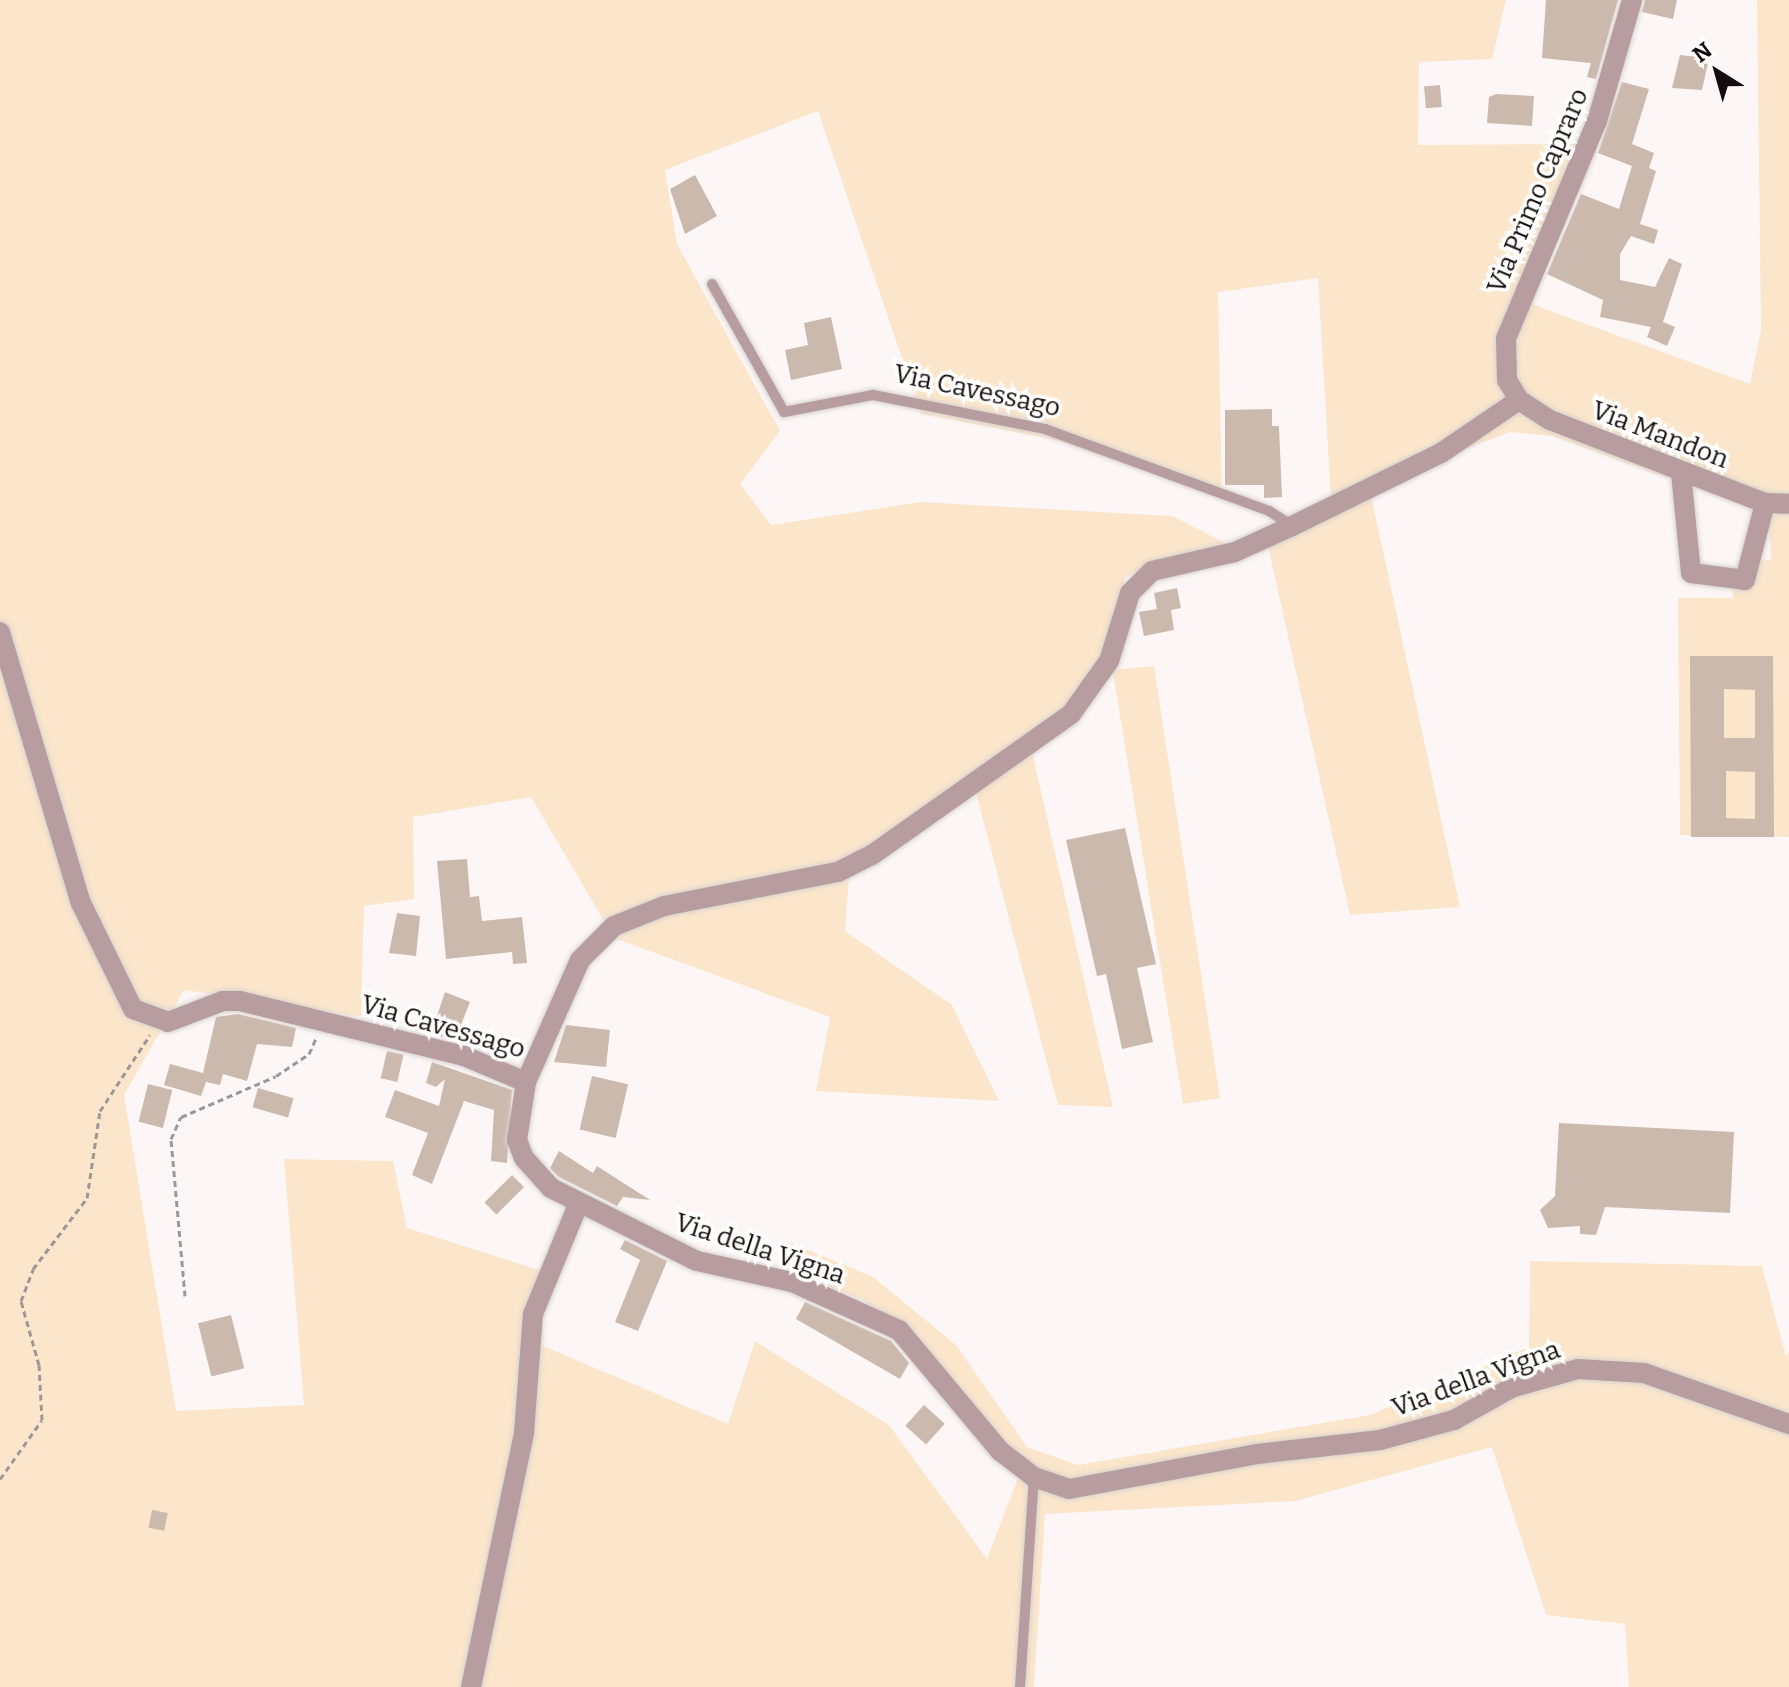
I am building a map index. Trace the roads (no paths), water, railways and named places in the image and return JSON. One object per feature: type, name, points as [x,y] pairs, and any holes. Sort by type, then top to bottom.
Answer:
[{"type":"street","name":"Via Primo Capraro","points":[[1519,400],[1505,370],[1506,339],[1597,121],[1632,0]]},
{"type":"street","name":"Via Mandon","points":[[1519,400],[1550,420],[1681,473],[1765,503],[1789,504]]},
{"type":"street","name":"Via Cavessago","points":[[0,632],[81,903],[124,999],[158,1021],[232,1000],[464,1056],[526,1082],[580,960],[614,926],[664,906],[838,872],[872,855],[1071,714],[1109,661],[1126,602],[1143,577],[1163,566],[1235,552],[1292,526],[1441,453],[1519,400]]},
{"type":"street","points":[[1681,473],[1691,573],[1745,580],[1765,503]]},
{"type":"street","name":"Via della Vigna","points":[[526,1082],[517,1140],[524,1158],[578,1205],[697,1261],[792,1282],[899,1330],[933,1364],[973,1421],[1034,1477],[1085,1487],[1257,1454],[1380,1440],[1454,1420],[1511,1388],[1578,1369],[1644,1373],[1789,1424]]},
{"type":"street","points":[[471,1687],[524,1433],[533,1314],[578,1205]]},
{"type":"lane","name":"Via Cavessago","points":[[712,284],[784,412],[873,395],[1045,429],[1269,511],[1292,526]]},
{"type":"lane","points":[[1020,1687],[1034,1477]]}]
